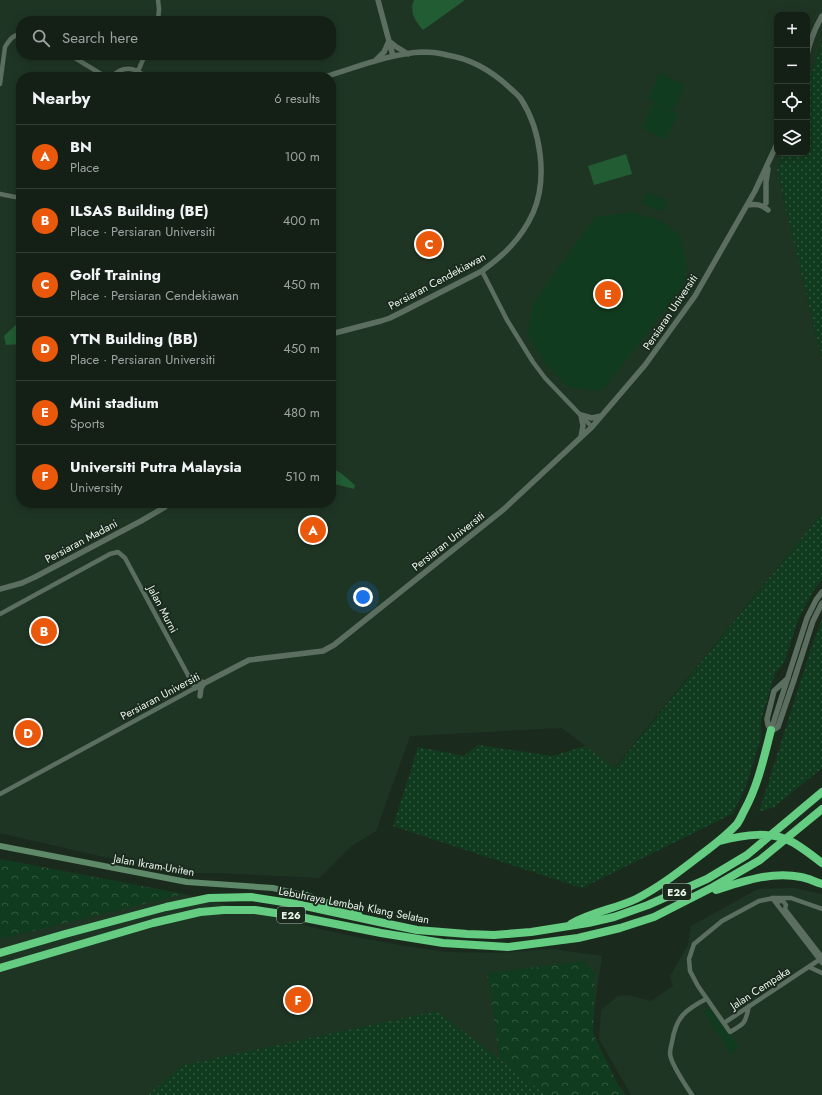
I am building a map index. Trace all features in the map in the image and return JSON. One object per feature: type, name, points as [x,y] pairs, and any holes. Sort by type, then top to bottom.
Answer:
[{"type":"highway","points":[[565,927],[582,918],[636,899],[657,888],[718,842],[737,823],[748,804],[760,775],[771,730]]},
{"type":"highway","name":"Lebuhraya Lembah Klang Selatan","points":[[30,944],[166,907],[209,898],[251,897],[296,904],[417,930],[467,934],[494,935],[531,932],[588,923],[614,917],[648,905],[707,879],[747,855],[822,792]]},
{"type":"highway","name":"Lebuhraya Lembah Klang Selatan","points":[[0,968],[153,923],[200,912],[224,910],[256,910],[295,916],[444,944],[508,947],[578,938],[620,928],[654,917],[696,896],[760,860],[822,809]]},
{"type":"highway","points":[[718,842],[732,838],[764,834],[780,837],[794,843],[822,863]]},
{"type":"highway","points":[[696,896],[756,877],[778,875],[802,877],[822,884]]},
{"type":"highway","points":[[306,896],[349,910],[379,922]]},
{"type":"highway","points":[[0,949],[30,944]]},
{"type":"highway","points":[[0,953],[30,944]]},
{"type":"main road","name":"Jalan Ikram-Uniten","points":[[0,846],[187,882],[273,888],[306,896]]},
{"type":"street","points":[[158,0],[158,16]]},
{"type":"street","points":[[378,0],[393,56]]},
{"type":"street","points":[[809,48],[822,16]]},
{"type":"street","points":[[0,84],[5,47],[8,42],[16,36]]},
{"type":"street","points":[[389,41],[408,54]]},
{"type":"street","points":[[374,62],[384,52],[389,41]]},
{"type":"street","name":"Persiaran Cendekiawan","points":[[336,73],[393,56],[424,52],[448,55],[468,60],[500,78],[520,98],[530,118],[540,154],[541,164],[539,190],[533,212],[524,229],[511,247],[493,262],[482,271],[396,315],[381,321],[336,333]]},
{"type":"street","points":[[78,60],[98,72]]},
{"type":"street","points":[[117,72],[124,69],[138,71],[143,60]]},
{"type":"street","name":"Persiaran Universiti","points":[[0,794],[249,660],[323,651],[334,645],[504,510],[592,427],[645,365],[695,296],[747,205],[774,151]]},
{"type":"street","points":[[766,203],[766,182],[769,163]]},
{"type":"street","points":[[0,194],[16,197]]},
{"type":"street","points":[[747,205],[758,204],[768,210]]},
{"type":"street","points":[[482,271],[507,320],[533,362],[592,427]]},
{"type":"street","points":[[581,415],[592,418],[601,416]]},
{"type":"street","points":[[581,415],[583,426],[581,437]]},
{"type":"street","name":"Persiaran Madani","points":[[0,589],[22,583],[35,577],[163,508]]},
{"type":"street","name":"Jalan Murni","points":[[0,614],[110,554],[118,552],[125,558],[195,688]]},
{"type":"street","points":[[771,730],[807,618],[822,592]]},
{"type":"street","points":[[771,730],[778,727],[813,621],[822,603]]},
{"type":"street","points":[[189,676],[204,683],[200,696]]},
{"type":"street","points":[[771,730],[767,719],[774,691],[788,677]]},
{"type":"street","points":[[772,898],[777,904],[779,901],[786,904],[785,908],[821,960]]},
{"type":"street","name":"Jalan Cempaka","points":[[821,960],[724,1023],[698,986],[690,971],[689,959],[694,944],[722,921],[759,901],[772,898],[791,898],[822,910]]},
{"type":"street","points":[[809,967],[822,973]]},
{"type":"street","points":[[692,1095],[673,1062],[670,1051],[673,1031],[682,1014],[694,1005],[706,999]]},
{"type":"street","points":[[724,1023],[730,1032],[744,1024],[747,1018],[748,1006]]},
{"type":"shaded area","points":[[0,0],[822,0],[822,42],[810,76],[810,12],[774,12],[774,156],[782,156],[777,171],[822,360],[822,513],[614,768],[562,728],[410,736],[376,831],[350,847],[319,878],[221,873],[181,873],[0,833]]},
{"type":"shaded area","points":[[414,0],[465,0],[423,30],[414,16],[412,8]]},
{"type":"shaded area","points":[[626,154],[632,174],[594,185],[588,166]]},
{"type":"shaded area","points":[[16,325],[16,344],[6,345],[4,336]]},
{"type":"shaded area","points":[[336,470],[355,485],[354,489],[336,484]]},
{"type":"shaded area","points":[[0,859],[184,894],[311,927],[405,946],[446,952],[496,953],[552,949],[602,956],[589,1045],[626,1095],[0,1095]]},
{"type":"shaded area","points":[[793,888],[822,894],[822,1095],[631,1095],[599,1039],[601,1010],[618,996],[628,995],[651,1001],[673,986],[670,976],[688,945],[691,926],[758,889]]},
{"type":"green space","points":[[822,42],[822,360],[777,171],[782,156],[810,156],[810,76]]},
{"type":"green space","points":[[660,73],[685,85],[673,111],[648,99]]},
{"type":"green space","points":[[653,103],[678,114],[666,140],[641,128]]},
{"type":"green space","points":[[646,192],[668,201],[663,212],[642,203]]},
{"type":"green space","points":[[632,212],[661,221],[680,235],[687,265],[683,286],[605,388],[595,391],[568,387],[544,362],[527,334],[533,303],[595,217]]},
{"type":"green space","points":[[822,513],[822,580],[813,591],[798,620],[784,663],[775,673],[761,720],[761,738],[745,789],[732,814],[582,888],[393,826],[418,747],[464,756],[478,745],[552,756],[585,746],[615,768]]},
{"type":"green space","points":[[822,619],[822,768],[774,807],[759,812],[811,648]]},
{"type":"green space","points":[[0,859],[184,894],[0,939]]},
{"type":"green space","points":[[584,961],[595,974],[593,1033],[623,1095],[546,1095],[500,1059],[487,973]]},
{"type":"green space","points":[[709,1007],[739,1046],[731,1055],[703,1011]]},
{"type":"green space","points":[[437,1011],[546,1095],[148,1095],[183,1065]]},
{"type":"place","name":"Golf Training","points":[[429,244]]},
{"type":"place","name":"Mini stadium","points":[[608,294]]},
{"type":"place","name":"BN","points":[[313,530]]},
{"type":"place","name":"ILSAS Building (BE)","points":[[44,631]]},
{"type":"place","name":"YTN Building (BB)","points":[[28,733]]},
{"type":"place","name":"Universiti Putra Malaysia","points":[[298,1000]]}]
